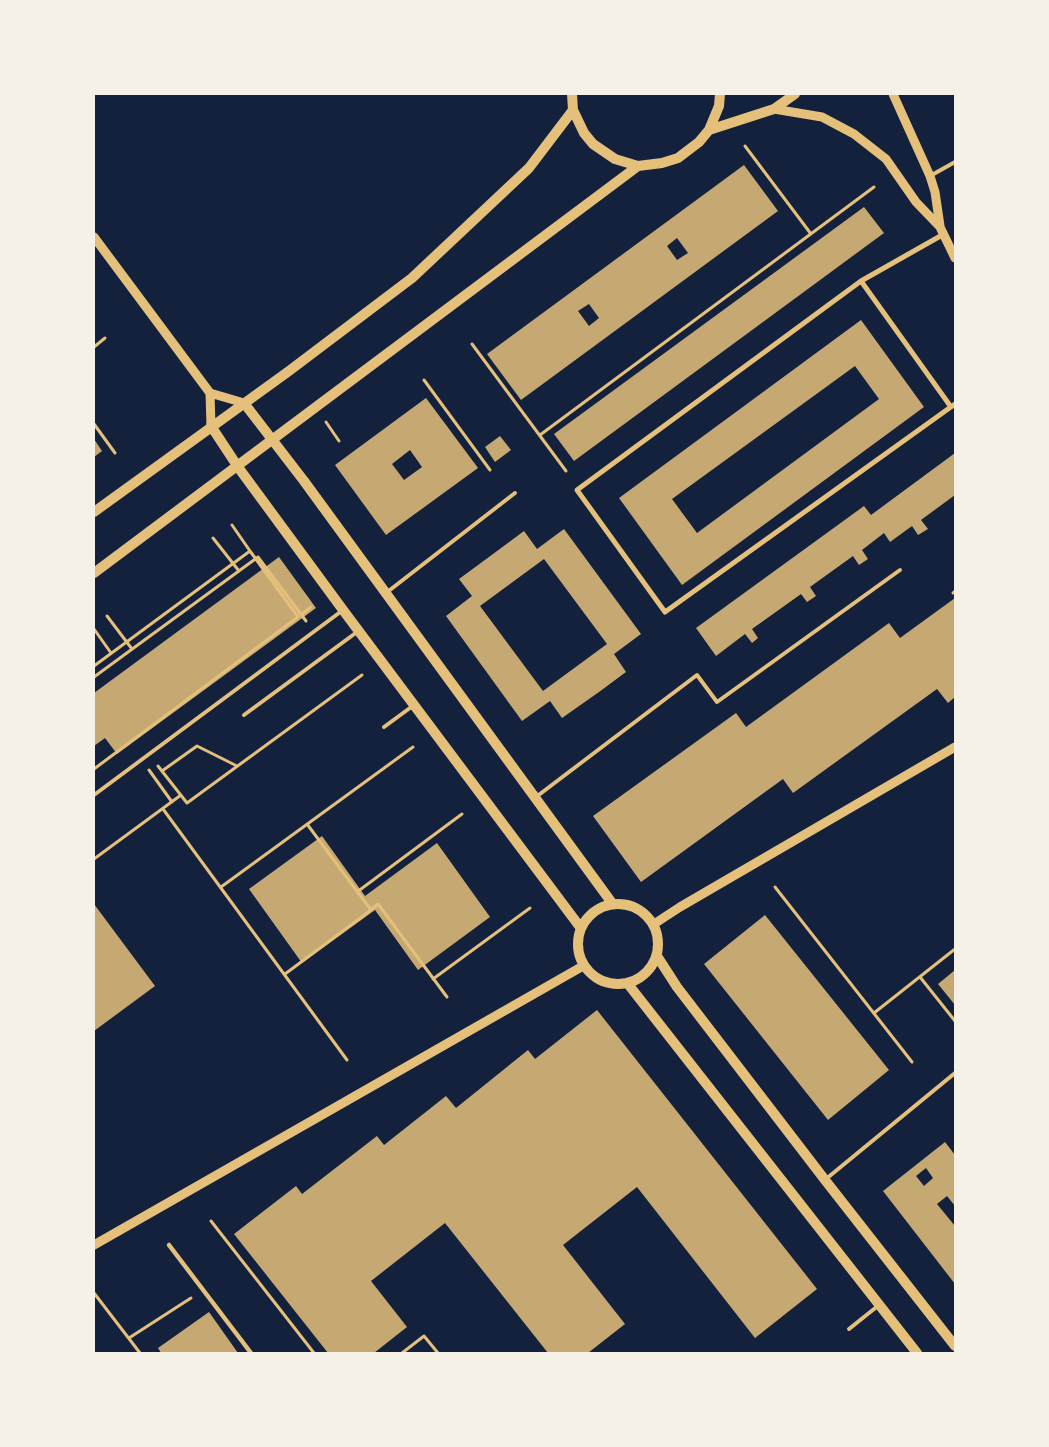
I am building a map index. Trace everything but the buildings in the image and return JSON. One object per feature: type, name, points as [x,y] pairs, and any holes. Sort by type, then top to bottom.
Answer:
[{"type":"main road","points":[[572,94],[573,110],[584,133],[593,144],[615,159],[638,166],[662,163],[678,158],[699,142],[709,130],[719,106],[720,94]]},
{"type":"main road","points":[[709,130],[774,109],[795,94]]},
{"type":"main road","points":[[94,512],[412,278],[529,168],[573,110]]},
{"type":"main road","points":[[94,574],[638,166]]},
{"type":"main road","points":[[244,403],[386,593],[612,903]]},
{"type":"main road","points":[[210,426],[343,610],[580,927]]},
{"type":"main road","points":[[612,903],[636,907],[654,924],[659,939],[657,956],[646,973],[628,984],[611,984],[594,978],[583,966],[577,947],[580,927],[593,911],[612,903]]},
{"type":"main road","points":[[657,956],[677,987],[824,1180],[955,1346]]},
{"type":"main road","points":[[628,984],[917,1353]]},
{"type":"street","points":[[893,94],[930,176],[942,230],[955,258]]},
{"type":"street","points":[[774,109],[822,117],[854,134],[886,159],[916,202],[942,230]]},
{"type":"street","points":[[861,281],[953,405],[665,612],[577,490],[861,281],[942,230]]},
{"type":"street","points":[[94,237],[210,393],[210,426]]},
{"type":"street","points":[[210,393],[244,403]]},
{"type":"street","points":[[654,924],[955,747]]},
{"type":"street","points":[[94,1245],[583,966]]},
{"type":"street","points":[[169,1245],[251,1353]]},
{"type":"lane","points":[[930,176],[955,162]]},
{"type":"lane","points":[[386,593],[515,493]]},
{"type":"lane","points":[[536,797],[697,675],[717,702],[900,570]]},
{"type":"lane","points":[[94,795],[343,610]]},
{"type":"lane","points":[[244,715],[359,630]]},
{"type":"lane","points":[[384,727],[414,705]]},
{"type":"lane","points":[[824,1180],[955,1073]]},
{"type":"lane","points":[[849,1329],[879,1306]]},
{"type":"path","points":[[745,146],[811,234]]},
{"type":"path","points":[[540,435],[874,187]]},
{"type":"path","points":[[94,347],[105,338]]},
{"type":"path","points":[[472,344],[566,471]]},
{"type":"path","points":[[424,380],[490,470]]},
{"type":"path","points":[[94,424],[115,453]]},
{"type":"path","points":[[232,525],[298,617]]},
{"type":"path","points":[[213,538],[239,571]]},
{"type":"path","points":[[94,666],[250,550]]},
{"type":"path","points":[[94,677],[258,557],[306,622]]},
{"type":"path","points":[[94,769],[311,607]]},
{"type":"path","points":[[107,616],[132,649]]},
{"type":"path","points":[[94,629],[111,653]]},
{"type":"path","points":[[237,766],[197,746],[162,771],[187,803],[362,675]]},
{"type":"path","points":[[221,887],[413,747]]},
{"type":"path","points":[[142,760],[172,802]]},
{"type":"path","points":[[94,859],[181,795]]},
{"type":"path","points":[[163,809],[347,1060]]},
{"type":"path","points":[[357,892],[462,814]]},
{"type":"path","points":[[307,824],[371,910]]},
{"type":"path","points":[[775,887],[912,1062]]},
{"type":"path","points":[[285,974],[378,904],[447,997]]},
{"type":"path","points":[[433,979],[530,908]]},
{"type":"path","points":[[874,1013],[955,949]]},
{"type":"path","points":[[920,977],[955,1021]]},
{"type":"path","points":[[211,1221],[314,1353]]},
{"type":"path","points":[[129,1338],[203,1290]]},
{"type":"path","points":[[94,1293],[140,1353]]},
{"type":"path","points":[[402,1353],[424,1336],[438,1353]]}]
